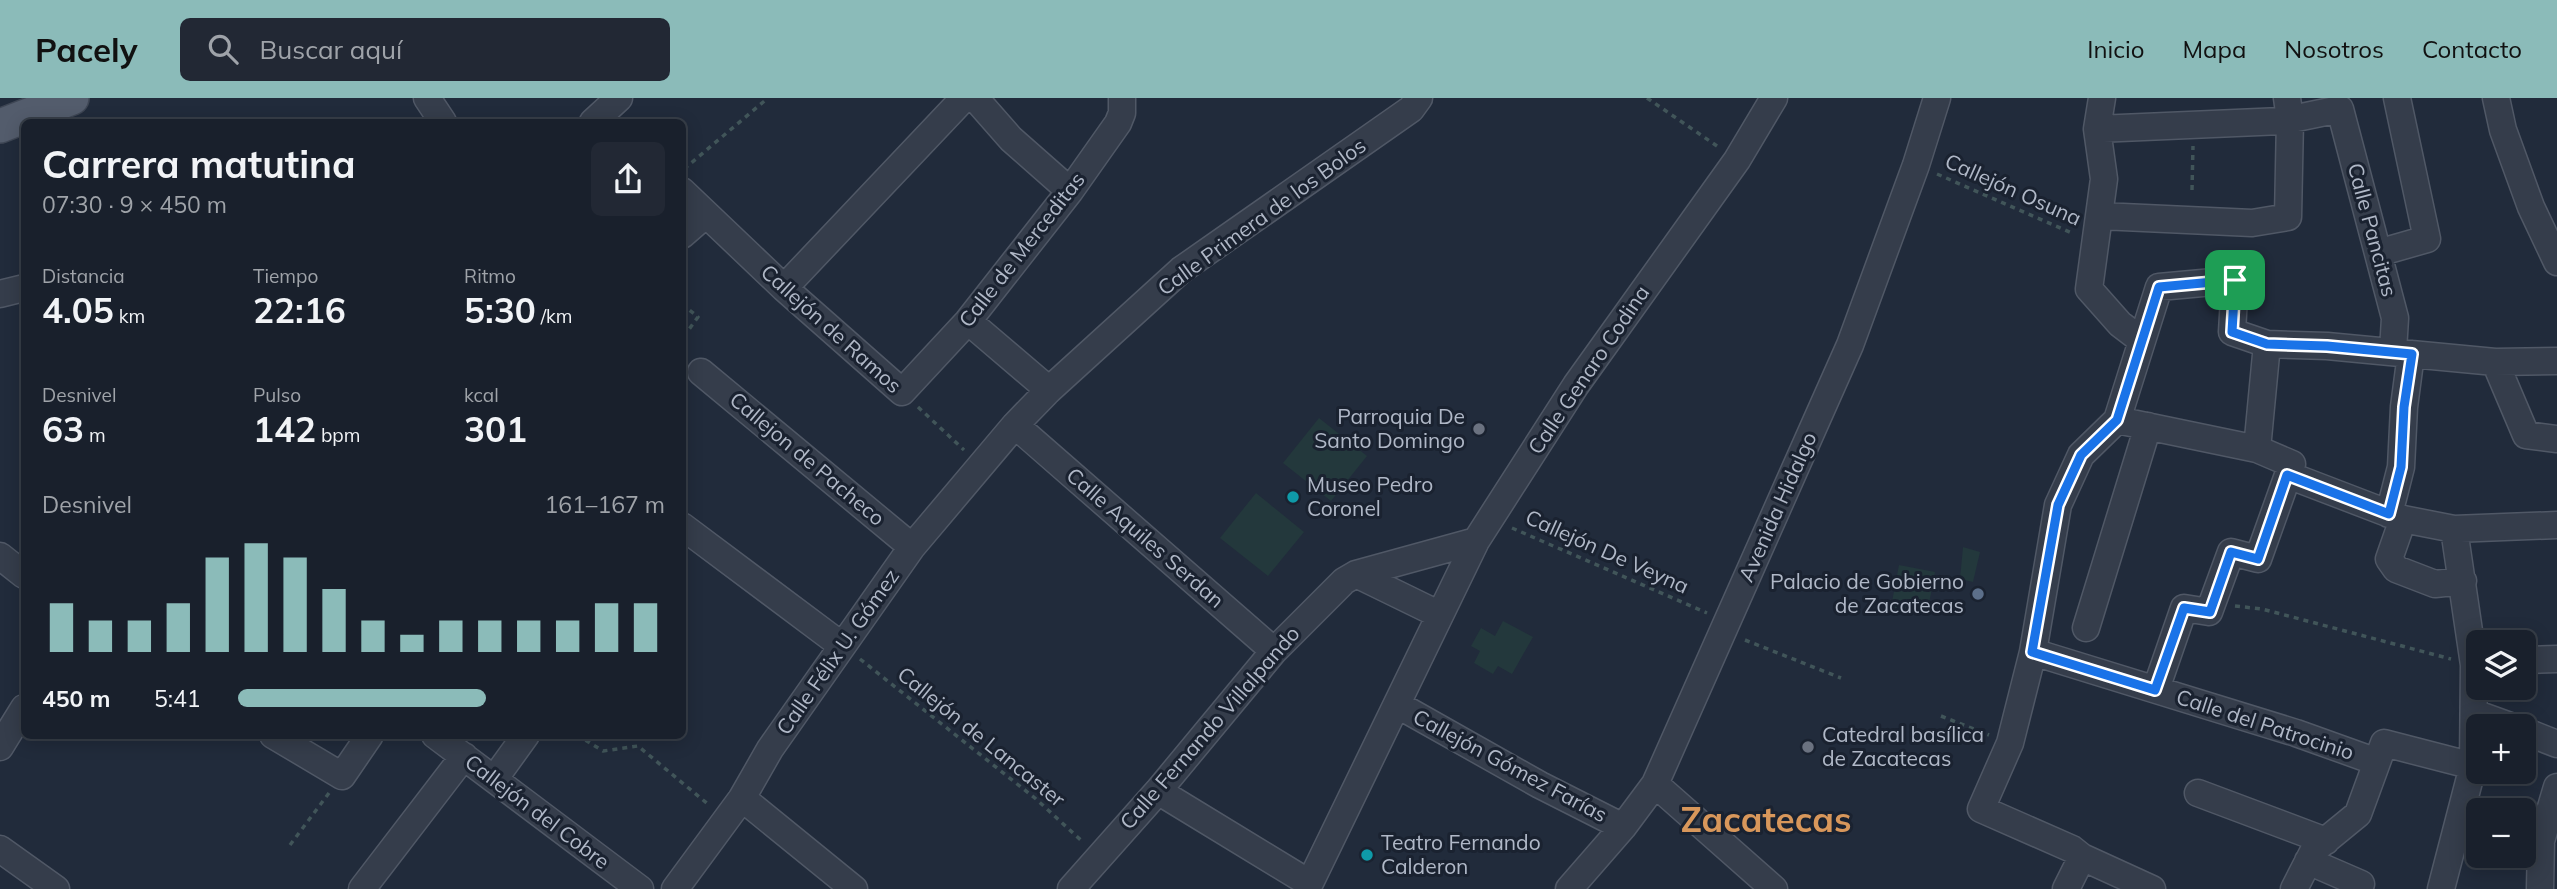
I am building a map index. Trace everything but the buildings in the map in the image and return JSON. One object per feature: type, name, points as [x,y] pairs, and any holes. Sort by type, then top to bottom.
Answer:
[{"type":"main road","points":[[0,126],[72,98]]},
{"type":"street","points":[[426,98],[441,119]]},
{"type":"street","points":[[784,288],[964,98]]},
{"type":"street","points":[[975,98],[1011,139],[1070,191]]},
{"type":"street","name":"Calle de Merceditas","points":[[901,392],[968,321],[1070,191],[1118,122],[1122,113],[1122,98]]},
{"type":"street","name":"Calle Primera de los Bolos","points":[[1015,425],[1049,390],[1181,270],[1411,109],[1419,98]]},
{"type":"street","name":"Calle Genaro Codina","points":[[1308,886],[1398,705],[1438,614],[1476,541],[1576,385],[1737,160],[1774,98]]},
{"type":"street","name":"Avenida Hidalgo","points":[[1569,889],[1623,827],[1655,784],[1715,623],[1850,345],[1916,165],[1937,98]]},
{"type":"street","points":[[2102,98],[2097,129],[2104,179],[2089,289],[2120,324],[2141,340]]},
{"type":"street","points":[[2378,253],[2427,239],[2397,98]]},
{"type":"street","points":[[2496,98],[2503,130],[2531,207],[2555,253]]},
{"type":"street","points":[[2097,129],[2193,123],[2229,125],[2288,109],[2288,217],[2252,223],[2101,216]]},
{"type":"street","name":"Calle Pancitas","points":[[2288,109],[2340,109],[2395,318],[2402,353],[2404,407],[2401,467],[2389,559],[2396,569],[2435,584],[2463,581]]},
{"type":"street","name":"Callejón de Ramos","points":[[686,195],[784,288],[901,392]]},
{"type":"street","points":[[686,232],[705,215]]},
{"type":"street","points":[[2152,889],[2082,857],[2072,849],[1980,809],[2010,743],[2032,652],[2058,505],[2081,455],[2117,420],[2159,287],[2235,280],[2232,332],[2267,344],[2495,362],[2557,361]]},
{"type":"street","points":[[0,294],[21,289]]},
{"type":"street","points":[[968,321],[1049,390]]},
{"type":"street","points":[[2257,449],[2267,344]]},
{"type":"street","points":[[2495,362],[2526,435],[2557,439]]},
{"type":"street","name":"Callejon de Pacheco","points":[[701,372],[912,547]]},
{"type":"street","points":[[2117,420],[2257,449],[2292,464],[2258,559],[2231,552],[2210,608],[2184,608],[2155,690]]},
{"type":"street","name":"Calle Félix U. Gómez","points":[[675,889],[742,798],[770,749],[912,547],[1015,425]]},
{"type":"street","name":"Calle Aquiles Serdan","points":[[1015,425],[1274,651]]},
{"type":"street","points":[[2086,628],[2148,426]]},
{"type":"street","points":[[2287,475],[2396,517],[2454,529],[2557,525]]},
{"type":"street","points":[[686,529],[841,645]]},
{"type":"street","points":[[2454,529],[2471,630]]},
{"type":"street","points":[[1356,574],[1476,541]]},
{"type":"street","points":[[0,556],[21,573]]},
{"type":"street","points":[[1356,574],[1438,614]]},
{"type":"street","name":"Calle Fernando Villalpando","points":[[1071,889],[1158,791],[1274,651],[1344,581],[1356,574]]},
{"type":"street","name":"Calle del Patrocinio","points":[[2032,652],[2295,733],[2377,762]]},
{"type":"street","points":[[2536,660],[2557,659]]},
{"type":"street","points":[[2474,713],[2475,700]]},
{"type":"street","name":"Callejón Gómez Farías","points":[[1398,705],[1494,760],[1623,827]]},
{"type":"street","points":[[0,747],[21,713]]},
{"type":"street","points":[[2536,736],[2557,744]]},
{"type":"street","points":[[280,739],[342,776],[367,739]]},
{"type":"street","name":"Callejón del Cobre","points":[[441,739],[640,889]]},
{"type":"street","points":[[495,778],[523,739]]},
{"type":"street","points":[[2294,889],[2317,851],[2358,814],[2384,743],[2466,764]]},
{"type":"street","points":[[362,889],[464,756]]},
{"type":"street","points":[[1655,784],[1774,889]]},
{"type":"street","points":[[2441,889],[2468,784]]},
{"type":"street","points":[[2539,889],[2541,842],[2557,787]]},
{"type":"street","points":[[1158,791],[1308,886]]},
{"type":"street","points":[[2198,793],[2317,851],[2361,884]]},
{"type":"street","points":[[742,798],[826,881],[854,889]]},
{"type":"street","points":[[0,849],[56,889]]},
{"type":"street","points":[[2066,889],[2082,857]]},
{"type":"path","points":[[686,167],[768,98]]},
{"type":"path","points":[[1647,98],[1737,160]]},
{"type":"path","points":[[2192,190],[2193,123]]},
{"type":"path","name":"Callejón Osuna","points":[[1916,165],[2097,244]]},
{"type":"path","points":[[686,307],[698,317],[686,334]]},
{"type":"path","name":"Callejón de Ramos","points":[[901,392],[981,465]]},
{"type":"path","name":"Callejón De Veyna","points":[[1491,519],[1841,678]]},
{"type":"path","points":[[2210,608],[2262,610],[2466,662]]},
{"type":"path","name":"Callejón de Lancaster","points":[[841,645],[1036,799],[1099,856]]},
{"type":"path","points":[[1941,716],[2010,743]]},
{"type":"path","points":[[584,739],[603,751],[638,746],[725,819]]},
{"type":"path","points":[[290,845],[342,776]]},
{"type":"green space","points":[[1319,418],[1367,456],[1331,501],[1283,463]]},
{"type":"green space","points":[[1256,493],[1304,532],[1268,576],[1220,538]]},
{"type":"green space","points":[[1963,547],[1980,552],[1973,582],[1960,579]]},
{"type":"green space","points":[[1899,565],[1935,572],[1927,614],[1891,607]]},
{"type":"green space","points":[[1503,621],[1533,637],[1512,674],[1498,666],[1493,674],[1474,663],[1480,651],[1471,646],[1481,628],[1495,636]]},
{"type":"place","name":"Parroquia De Santo Domingo","points":[[1479,429]]},
{"type":"place","name":"Museo Pedro Coronel","points":[[1293,497]]},
{"type":"place","name":"Palacio de Gobierno de Zacatecas","points":[[1978,594]]},
{"type":"place","name":"Catedral basílica de Zacatecas","points":[[1808,747]]},
{"type":"place","name":"Teatro Fernando Calderon","points":[[1367,855]]},
{"type":"district","name":"Zacatecas","points":[[1766,820]]},
{"type":"route","points":[[2235,280],[2232,332],[2267,344],[2327,346],[2412,354],[2404,407],[2401,467],[2389,514],[2287,475],[2258,559],[2231,552],[2210,612],[2184,608],[2155,690],[2032,652],[2058,505],[2081,455],[2117,420],[2159,287],[2235,280]]}]
